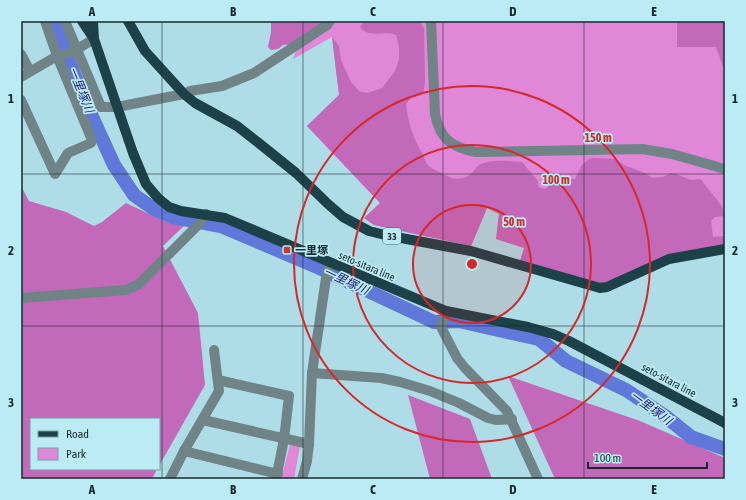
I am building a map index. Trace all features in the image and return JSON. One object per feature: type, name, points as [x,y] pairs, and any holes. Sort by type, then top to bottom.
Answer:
[{"type":"main road","name":"seto-sitara line","points":[[82,21],[94,39],[146,184],[158,198],[169,207],[181,211],[232,221],[445,313],[528,327],[553,334],[725,423]]},
{"type":"main road","name":"seto-sitara line","points":[[93,21],[94,39]]},
{"type":"main road","name":"33","points":[[128,21],[145,52],[184,94],[195,103],[237,126],[296,173],[343,217],[369,230],[385,235],[471,251],[600,288],[607,288],[669,259],[725,249]]},
{"type":"street","points":[[21,100],[55,174],[68,153],[91,143],[92,140],[45,21]]},
{"type":"street","points":[[65,21],[74,51],[101,107],[117,106],[222,86],[254,73],[327,25],[330,21]]},
{"type":"street","points":[[430,21],[437,126],[442,136],[451,144],[462,149],[476,152],[642,149],[672,154],[725,169]]},
{"type":"street","points":[[21,77],[59,56],[74,51],[94,39]]},
{"type":"street","points":[[21,54],[30,71]]},
{"type":"street","points":[[21,298],[126,290],[139,284],[198,225],[206,215]]},
{"type":"street","points":[[302,479],[307,461],[309,444],[312,373],[326,278],[331,264]]},
{"type":"street","points":[[445,313],[441,327],[457,358],[477,382],[507,411],[512,419],[538,479]]},
{"type":"street","points":[[170,479],[219,391],[214,350]]},
{"type":"street","points":[[312,373],[381,378],[400,382],[430,391],[459,403],[488,418],[496,420],[512,419]]},
{"type":"street","points":[[184,452],[277,476],[284,439],[289,396],[218,380]]},
{"type":"street","points":[[203,420],[309,444]]},
{"type":"green space","points":[[307,21],[725,21],[725,246],[520,261],[524,248],[496,239],[499,214],[487,208],[471,246],[374,225],[364,218],[380,203],[307,126],[339,95],[332,37],[293,59]]},
{"type":"green space","points":[[290,445],[300,446],[294,479],[281,479]]},
{"type":"shaded area","points":[[271,21],[326,21],[294,44],[283,45],[278,49],[271,50],[268,47],[271,32]]},
{"type":"shaded area","points":[[370,21],[419,21],[424,28],[425,83],[423,94],[411,98],[406,104],[408,117],[414,136],[426,163],[433,169],[448,177],[457,179],[468,176],[483,163],[500,161],[522,162],[538,181],[538,186],[545,189],[559,181],[575,179],[582,165],[589,159],[593,158],[615,159],[624,165],[645,173],[652,178],[663,177],[671,173],[691,180],[701,179],[719,202],[724,212],[725,216],[715,217],[711,221],[713,237],[725,236],[725,246],[604,283],[595,283],[520,261],[524,248],[496,239],[499,214],[487,208],[471,246],[374,225],[364,218],[380,203],[307,126],[339,95],[332,37],[339,46],[341,60],[351,82],[359,91],[367,93],[382,88],[395,71],[399,59],[399,47],[396,35],[386,33],[368,33],[360,27],[363,23]]},
{"type":"shaded area","points":[[677,21],[725,21],[725,72],[716,47],[677,47]]},
{"type":"shaded area","points":[[21,186],[29,201],[66,212],[94,226],[102,222],[126,203],[164,221],[188,222],[163,246],[198,313],[205,385],[160,464],[160,418],[30,418],[30,470],[156,470],[152,479],[21,479]]},
{"type":"shaded area","points":[[508,376],[640,421],[725,458],[725,479],[555,479]]},
{"type":"shaded area","points":[[408,395],[470,419],[492,479],[430,479]]},
{"type":"waterway","name":"一里塚川","points":[[55,21],[83,97],[114,165],[134,195],[154,209],[173,217],[221,226],[315,266],[434,322],[459,321],[539,339],[566,361],[626,390],[665,416],[691,437],[725,449]]},
{"type":"place","name":"一里塚","points":[[287,250]]}]
